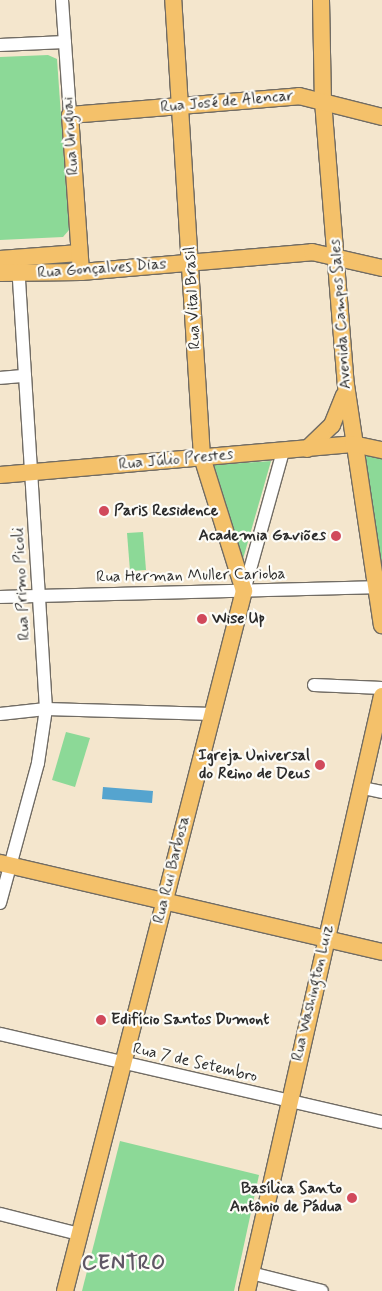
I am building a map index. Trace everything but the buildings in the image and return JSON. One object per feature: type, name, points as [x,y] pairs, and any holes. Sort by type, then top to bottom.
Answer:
[{"type":"main road","name":"Rua Vital Brasil","points":[[173,0],[202,457],[244,591]]},
{"type":"main road","name":"Avenida Campos Sales","points":[[321,0],[323,101],[346,385],[353,444],[380,587],[382,625]]},
{"type":"main road","name":"Rua José de Alencar","points":[[70,115],[298,96],[382,117]]},
{"type":"main road","name":"Rua Uruguai","points":[[70,115],[81,272]]},
{"type":"main road","name":"Rua Gonçalves Dias","points":[[0,273],[19,275],[81,272],[312,252],[337,256],[382,268]]},
{"type":"main road","name":"Rua Gonçalves Dias","points":[[0,259],[79,253]]},
{"type":"main road","points":[[306,449],[336,420],[346,385]]},
{"type":"main road","name":"Rua Júlio Prestes","points":[[0,475],[353,444],[382,450]]},
{"type":"main road","name":"Rua Rui Barbosa","points":[[65,1291],[244,591]]},
{"type":"main road","name":"Rua Washington Luiz","points":[[247,1291],[288,1102],[325,939],[363,788],[382,696]]},
{"type":"main road","points":[[5,864],[163,903],[382,952]]},
{"type":"street","name":"Rua Uruguai","points":[[62,0],[70,115]]},
{"type":"street","points":[[0,45],[65,42]]},
{"type":"street","name":"Rua Primo Picoli","points":[[0,903],[5,864],[38,763],[46,709],[17,258]]},
{"type":"street","points":[[0,378],[25,376]]},
{"type":"street","name":"Rua Rui Barbosa","points":[[244,591],[283,451]]},
{"type":"street","name":"Rua Herman Muller Carioba","points":[[0,597],[380,587]]},
{"type":"street","points":[[314,685],[382,688]]},
{"type":"street","points":[[0,714],[46,709],[213,714]]},
{"type":"street","points":[[363,788],[382,792]]},
{"type":"street","name":"Rua 7 de Setembro","points":[[0,1034],[288,1102],[382,1122]]},
{"type":"street","points":[[0,1214],[79,1234]]},
{"type":"street","points":[[251,1274],[322,1291]]},
{"type":"green space","points":[[48,55],[57,59],[69,230],[63,237],[0,240],[0,57]]},
{"type":"green space","points":[[361,452],[382,456],[382,571]]},
{"type":"green space","points":[[271,461],[243,559],[214,465]]},
{"type":"green space","points":[[143,532],[146,570],[130,571],[127,533]]},
{"type":"green space","points":[[66,732],[90,738],[75,787],[52,780]]},
{"type":"green space","points":[[120,1141],[259,1175],[234,1291],[82,1291]]},
{"type":"water","points":[[103,787],[153,791],[152,803],[102,799]]},
{"type":"place","name":"Paris Residence","points":[[104,511]]},
{"type":"place","name":"Academia Gaviões","points":[[336,536]]},
{"type":"place","name":"Wise Up","points":[[202,619]]},
{"type":"place","name":"Igreja Universal do Reino de Deus","points":[[320,765]]},
{"type":"place","name":"Edifício Santos Dumont","points":[[101,1020]]},
{"type":"place","name":"Basílica Santo Antônio de Pádua","points":[[352,1198]]},
{"type":"district","name":"CENTRO","points":[[124,1263]]}]
